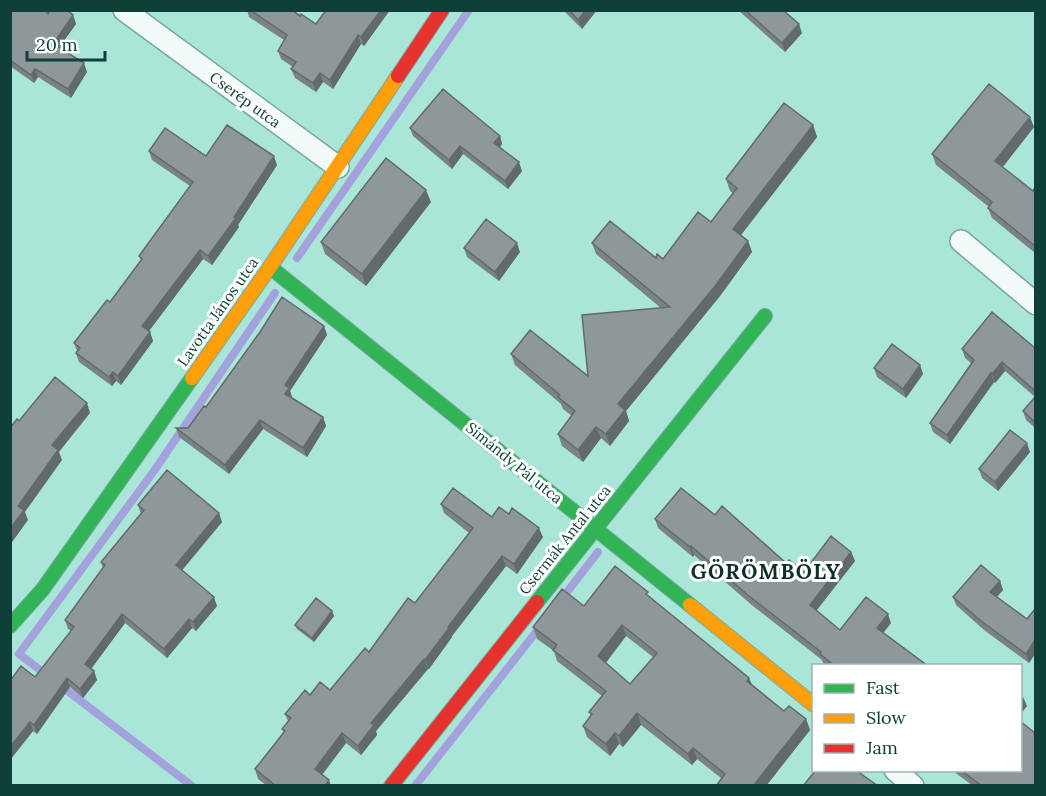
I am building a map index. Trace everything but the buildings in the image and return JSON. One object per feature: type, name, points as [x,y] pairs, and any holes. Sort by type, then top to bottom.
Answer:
[{"type":"street","name":"Cserép utca","points":[[124,10],[338,167]]},
{"type":"street","name":"Lavotta János utca","points":[[10,626],[44,589],[270,267],[442,10]]},
{"type":"street","points":[[961,241],[1035,303]]},
{"type":"street","name":"Simándy Pál utca","points":[[270,267],[812,704]]},
{"type":"street","name":"Csermák Antal utca","points":[[391,786],[765,316]]},
{"type":"street","points":[[896,772],[913,786]]},
{"type":"waterway","points":[[297,258],[469,10]]},
{"type":"waterway","points":[[48,676],[19,654],[154,471],[275,293]]},
{"type":"waterway","points":[[560,601],[598,552]]},
{"type":"waterway","points":[[415,786],[540,627]]},
{"type":"waterway","points":[[60,685],[192,786]]},
{"type":"traffic: fast","points":[[270,267],[690,605]]},
{"type":"traffic: fast","points":[[537,602],[765,316]]},
{"type":"traffic: fast","points":[[10,626],[43,589],[192,378]]},
{"type":"traffic: slow","points":[[192,378],[270,267],[398,76]]},
{"type":"traffic: slow","points":[[690,605],[812,703]]},
{"type":"traffic: jam","points":[[398,76],[442,10]]},
{"type":"traffic: jam","points":[[391,786],[537,602]]},
{"type":"district","name":"GÖRÖMBÖLY","points":[[766,572]]}]
